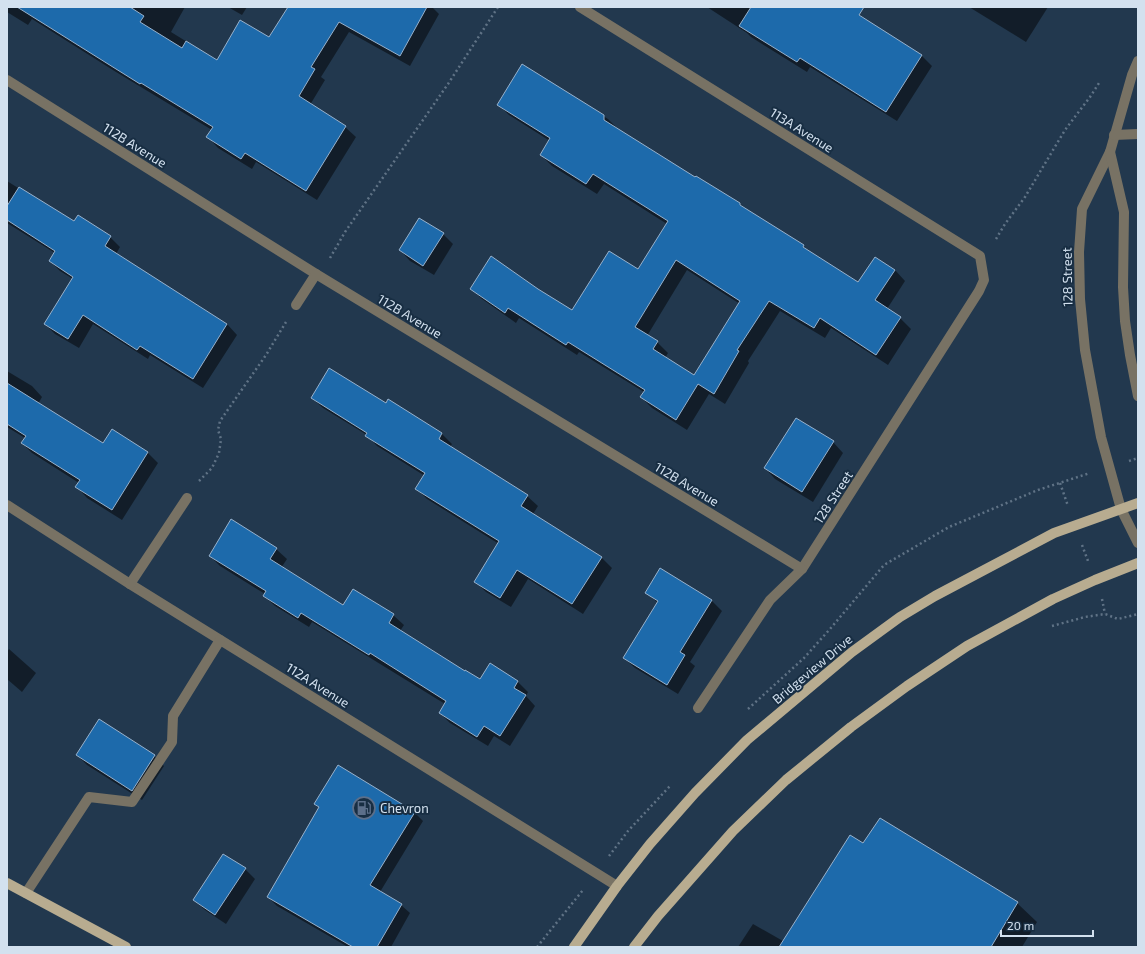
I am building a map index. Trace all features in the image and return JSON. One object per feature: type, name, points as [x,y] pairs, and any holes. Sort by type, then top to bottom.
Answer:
[{"type":"main road","name":"Bridgeview Drive","points":[[574,947],[617,886],[650,844],[695,793],[747,740],[852,652],[900,617],[935,596],[1054,533],[1138,503]]},
{"type":"main road","points":[[634,947],[658,916],[733,830],[786,780],[851,727],[907,686],[967,646],[1053,598],[1138,563]]},
{"type":"main road","points":[[7,883],[126,947]]},
{"type":"street","name":"113A Avenue","points":[[580,7],[980,256],[984,280],[979,291]]},
{"type":"street","name":"128 Street","points":[[1138,61],[1132,76],[1110,152],[1082,209],[1079,252],[1080,299],[1085,350],[1101,437],[1121,509],[1138,543]]},
{"type":"street","name":"112B Avenue","points":[[7,80],[316,274],[802,569]]},
{"type":"street","points":[[1114,135],[1138,134]]},
{"type":"street","name":"128 Street","points":[[1110,152],[1124,212],[1123,287],[1125,321],[1138,396]]},
{"type":"street","points":[[296,305],[316,274]]},
{"type":"street","name":"128 Street","points":[[698,708],[770,600],[802,569],[979,291]]},
{"type":"street","points":[[130,584],[187,498]]},
{"type":"street","name":"112A Avenue","points":[[7,505],[130,584],[617,886]]},
{"type":"street","points":[[26,893],[89,797],[132,802],[172,742],[173,716],[220,640]]},
{"type":"path","points":[[330,258],[345,232],[448,84],[498,7]]},
{"type":"path","points":[[996,239],[1025,197],[1065,130],[1099,83]]},
{"type":"path","points":[[187,498],[201,478],[212,468],[219,453],[221,439],[218,430],[220,421],[266,354],[296,305]]},
{"type":"path","points":[[1060,483],[1103,601],[1106,614]]},
{"type":"path","points":[[1051,626],[1085,617],[1106,614],[1118,620],[1138,614]]},
{"type":"path","points":[[537,947],[628,831]]},
{"type":"building","points":[[17,7],[130,7],[144,16],[140,22],[182,48],[186,41],[217,60],[240,20],[269,37],[288,7],[427,7],[400,56],[339,22],[311,67],[315,69],[299,96],[346,126],[306,191],[245,153],[241,159],[206,137],[213,127],[141,83],[140,84]]},
{"type":"building","points":[[751,7],[864,7],[859,15],[922,55],[886,112],[800,58],[797,62],[739,26]]},
{"type":"building","points":[[522,64],[604,115],[604,120],[695,177],[696,176],[740,203],[740,205],[804,245],[803,247],[858,282],[875,257],[895,270],[875,300],[901,317],[876,355],[820,318],[814,328],[769,301],[737,350],[739,351],[714,394],[698,384],[676,420],[640,397],[645,390],[568,342],[566,345],[508,308],[505,313],[470,289],[491,256],[538,289],[572,310],[609,251],[638,269],[668,221],[593,174],[586,184],[540,155],[550,138],[497,105]],"holes":[[[676,260],[740,301],[694,375],[653,349],[658,341],[635,327]]]},
{"type":"building","points":[[19,187],[74,221],[78,215],[111,236],[105,246],[227,324],[193,379],[140,346],[137,350],[83,315],[68,339],[44,324],[73,277],[49,261],[55,251],[7,220],[7,206]]},
{"type":"building","points":[[419,218],[444,233],[423,266],[399,250]]},
{"type":"building","points":[[329,368],[386,403],[388,399],[442,433],[439,439],[528,495],[521,506],[602,557],[572,604],[517,570],[500,598],[474,582],[499,541],[415,489],[425,473],[365,436],[367,433],[311,398]]},
{"type":"building","points":[[7,383],[103,443],[112,429],[148,452],[112,510],[75,487],[80,480],[21,443],[26,436],[7,424]]},
{"type":"building","points":[[796,418],[834,441],[802,492],[764,468]]},
{"type":"building","points":[[231,519],[277,548],[270,559],[343,605],[353,589],[394,614],[389,623],[465,671],[480,679],[490,663],[518,681],[514,688],[526,695],[500,736],[484,726],[477,737],[439,713],[446,701],[370,653],[369,655],[301,613],[298,618],[263,596],[266,591],[209,556]]},
{"type":"building","points":[[660,568],[712,600],[680,652],[685,655],[667,685],[623,658],[658,601],[645,593]]},
{"type":"building","points":[[99,719],[155,755],[132,791],[76,755]]},
{"type":"building","points":[[338,765],[415,812],[370,885],[402,904],[377,947],[353,947],[267,897],[319,807],[314,804]]},
{"type":"building","points":[[880,818],[1018,902],[991,947],[779,947],[850,835],[863,843]]},
{"type":"building","points":[[223,854],[246,868],[215,915],[193,900]]},
{"type":"place","name":"Chevron","points":[[364,808]]}]
